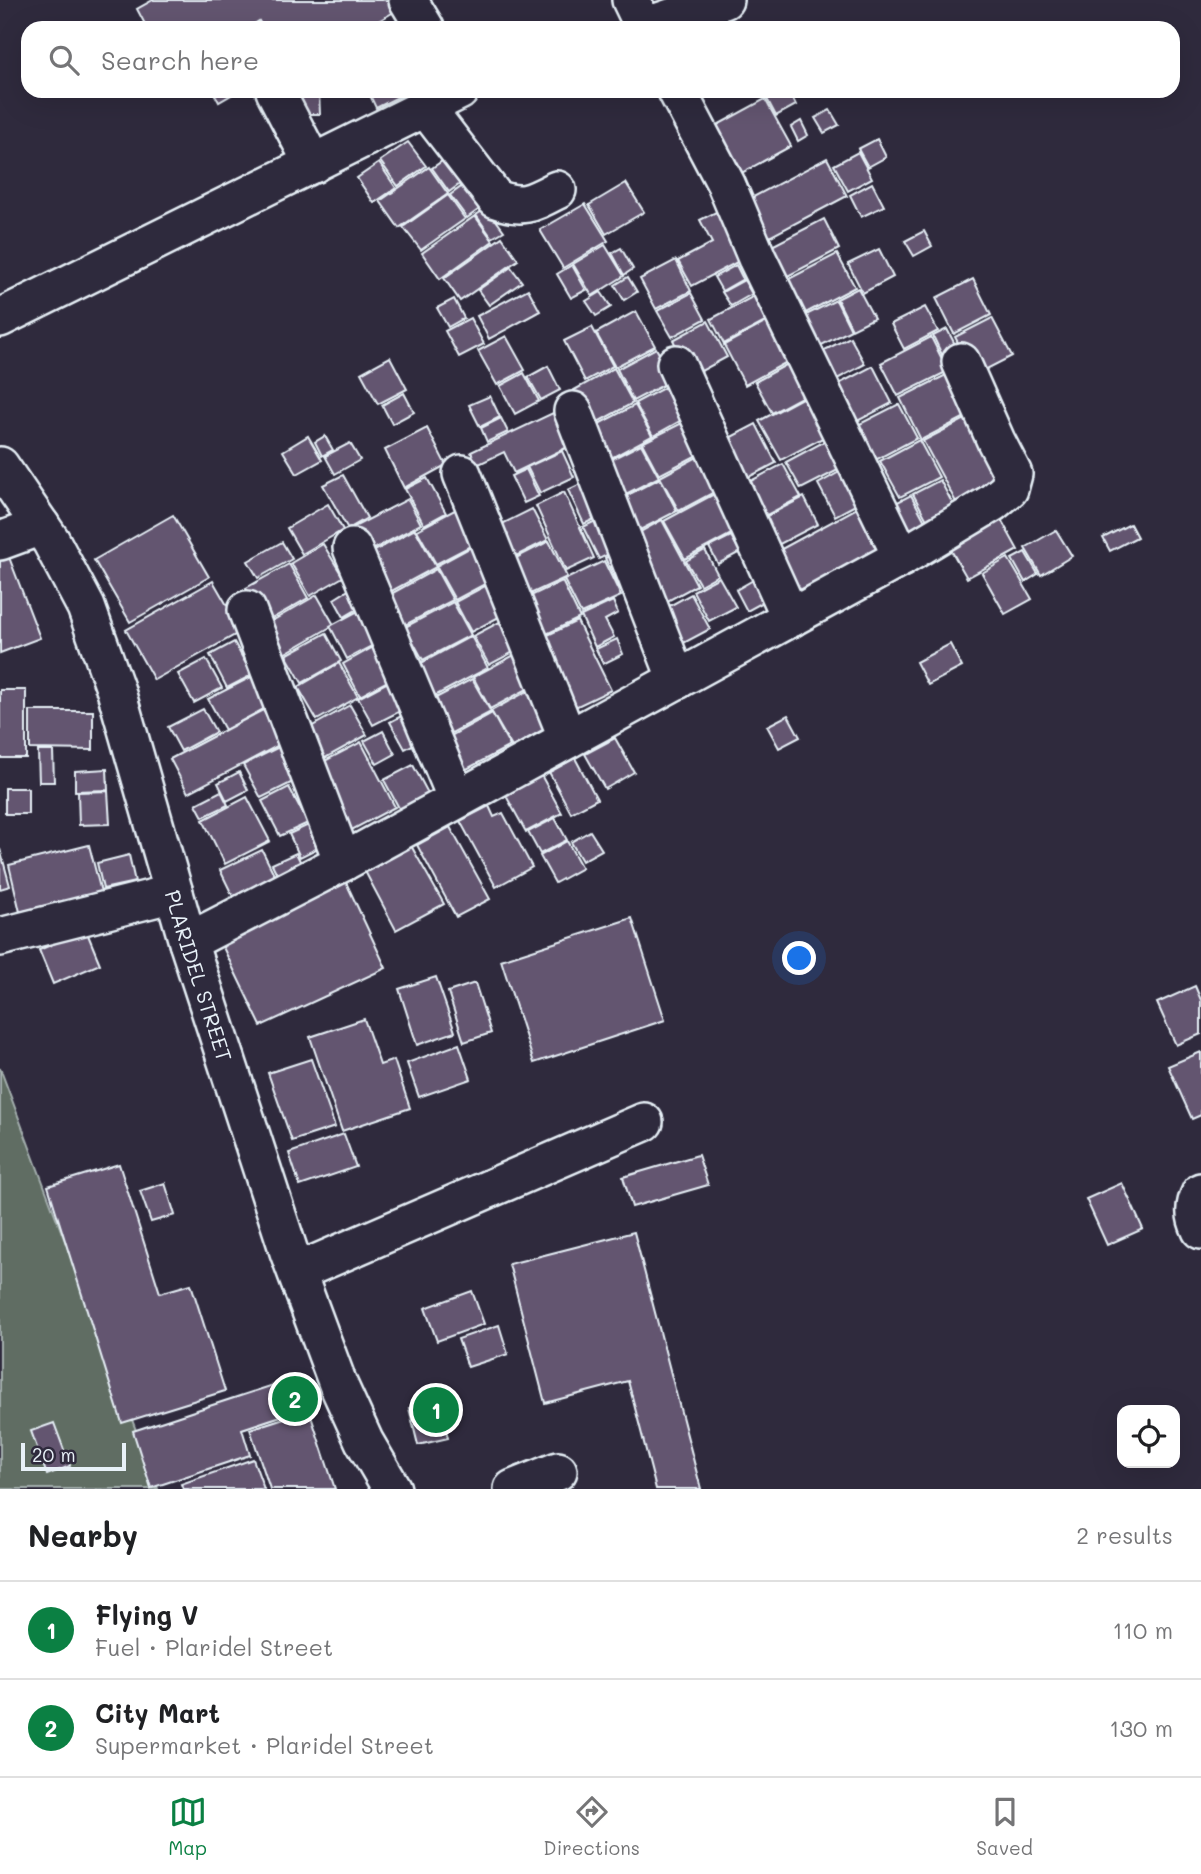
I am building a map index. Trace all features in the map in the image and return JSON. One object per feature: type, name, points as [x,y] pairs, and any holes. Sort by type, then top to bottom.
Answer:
[{"type":"street","points":[[408,0],[421,21]]},
{"type":"street","points":[[640,21],[724,0]]},
{"type":"street","points":[[279,98],[313,164]]},
{"type":"street","points":[[0,318],[445,98]]},
{"type":"street","points":[[681,98],[726,184],[757,258],[902,557]]},
{"type":"street","points":[[426,108],[496,199],[510,204],[528,205],[556,190]]},
{"type":"street","points":[[188,942],[343,862],[791,618],[902,557],[992,503],[1009,489],[1013,474],[961,362]]},
{"type":"street","points":[[676,364],[791,618]]},
{"type":"street","points":[[573,411],[677,680]]},
{"type":"street","name":"PLARIDEL STREET","points":[[0,466],[51,541],[86,607],[116,691],[188,942],[297,1272],[338,1384],[392,1489]]},
{"type":"street","points":[[462,474],[568,739]]},
{"type":"street","points":[[0,541],[40,526]]},
{"type":"street","points":[[352,548],[457,799]]},
{"type":"street","points":[[247,610],[343,862]]},
{"type":"street","points":[[0,937],[174,893]]},
{"type":"street","points":[[297,1272],[644,1122]]},
{"type":"street","points":[[1201,1192],[1195,1204],[1196,1221],[1201,1230]]},
{"type":"street","points":[[513,1489],[558,1471]]},
{"type":"green space","points":[[0,1068],[158,1489],[0,1489]]},
{"type":"building","points":[[153,0],[387,0],[394,12],[378,21],[143,21],[137,9]]},
{"type":"building","points":[[291,98],[319,98],[320,114],[291,114]]},
{"type":"building","points":[[371,98],[396,98],[376,108]]},
{"type":"building","points":[[767,98],[792,98],[796,105],[776,116]]},
{"type":"building","points":[[765,99],[791,146],[738,175],[712,128]]},
{"type":"building","points":[[830,110],[839,125],[824,133],[815,118]]},
{"type":"building","points":[[801,121],[808,135],[798,141],[791,127]]},
{"type":"building","points":[[877,139],[886,157],[868,167],[858,149]]},
{"type":"building","points":[[408,142],[426,166],[398,186],[380,161]]},
{"type":"building","points":[[858,152],[872,178],[848,191],[834,165]]},
{"type":"building","points":[[448,157],[464,181],[449,192],[432,168]]},
{"type":"building","points":[[827,158],[847,196],[760,242],[740,204]]},
{"type":"building","points":[[379,163],[396,188],[374,203],[357,178]]},
{"type":"building","points":[[429,167],[448,194],[399,228],[380,201]]},
{"type":"building","points":[[468,182],[485,205],[467,218],[450,195]]},
{"type":"building","points":[[626,183],[644,212],[606,234],[589,205]]},
{"type":"building","points":[[872,183],[884,206],[861,217],[850,195]]},
{"type":"building","points":[[448,195],[465,219],[421,250],[403,227]]},
{"type":"building","points":[[585,204],[608,241],[563,268],[540,230]]},
{"type":"building","points":[[487,208],[504,231],[492,238],[476,215]]},
{"type":"building","points":[[718,211],[743,259],[692,286],[678,261],[712,243],[700,220]]},
{"type":"building","points":[[475,216],[493,241],[440,279],[422,253]]},
{"type":"building","points":[[824,219],[839,249],[782,279],[766,249]]},
{"type":"building","points":[[924,231],[932,246],[914,256],[905,241]]},
{"type":"building","points":[[502,237],[518,260],[460,301],[444,278]]},
{"type":"building","points":[[605,245],[624,276],[592,296],[573,264]]},
{"type":"building","points":[[621,248],[633,269],[624,275],[612,253]]},
{"type":"building","points":[[879,249],[893,277],[863,293],[848,264]]},
{"type":"building","points":[[837,254],[855,287],[800,316],[783,282]]},
{"type":"building","points":[[676,260],[691,291],[656,309],[640,279]]},
{"type":"building","points":[[572,265],[586,290],[571,298],[557,274]]},
{"type":"building","points":[[736,265],[743,279],[722,291],[714,277]]},
{"type":"building","points":[[511,267],[522,282],[489,305],[478,290]]},
{"type":"building","points":[[628,277],[637,292],[624,300],[615,285]]},
{"type":"building","points":[[973,279],[991,315],[954,334],[936,298]]},
{"type":"building","points":[[744,280],[752,294],[731,306],[722,292]]},
{"type":"building","points":[[858,288],[874,318],[852,329],[837,299]]},
{"type":"building","points":[[528,289],[540,311],[489,339],[477,316]]},
{"type":"building","points":[[601,292],[611,307],[596,316],[586,301]]},
{"type":"building","points":[[691,293],[705,319],[672,337],[657,311]]},
{"type":"building","points":[[754,296],[767,321],[724,344],[711,319]]},
{"type":"building","points":[[454,299],[464,318],[448,327],[437,308]]},
{"type":"building","points":[[836,300],[851,330],[814,349],[798,319]]},
{"type":"building","points":[[925,307],[938,331],[904,349],[891,324]]},
{"type":"building","points":[[636,311],[655,346],[615,367],[596,333]]},
{"type":"building","points":[[470,318],[484,344],[459,357],[445,331]]},
{"type":"building","points":[[774,318],[796,357],[745,385],[724,345]]},
{"type":"building","points":[[992,318],[1012,356],[975,375],[955,337]]},
{"type":"building","points":[[708,321],[727,357],[692,376],[673,340]]},
{"type":"building","points":[[592,327],[613,366],[585,381],[564,341]]},
{"type":"building","points":[[947,329],[959,352],[944,359],[933,336]]},
{"type":"building","points":[[506,336],[525,370],[497,385],[478,351]]},
{"type":"building","points":[[850,337],[865,364],[828,384],[813,356]]},
{"type":"building","points":[[931,337],[948,371],[898,396],[881,363]]},
{"type":"building","points":[[656,348],[673,380],[633,401],[617,369]]},
{"type":"building","points":[[390,357],[407,389],[378,404],[361,373]]},
{"type":"building","points":[[795,360],[811,392],[772,413],[755,382]]},
{"type":"building","points":[[548,366],[560,390],[541,400],[528,377]]},
{"type":"building","points":[[873,366],[892,403],[846,427],[827,390]]},
{"type":"building","points":[[614,368],[633,403],[585,429],[567,394]]},
{"type":"building","points":[[956,370],[977,411],[921,440],[900,398]]},
{"type":"building","points":[[524,373],[539,401],[515,414],[500,386]]},
{"type":"building","points":[[669,385],[687,417],[653,436],[635,403]]},
{"type":"building","points":[[813,392],[834,432],[781,460],[759,421]]},
{"type":"building","points":[[404,393],[414,412],[392,424],[382,405]]},
{"type":"building","points":[[490,396],[500,417],[480,427],[469,405]]},
{"type":"building","points":[[899,404],[917,438],[868,464],[850,429]]},
{"type":"building","points":[[635,405],[652,436],[604,462],[587,430]]},
{"type":"building","points":[[555,412],[572,445],[514,473],[504,452],[477,465],[471,452]]},
{"type":"building","points":[[971,416],[1005,482],[958,506],[923,441]]},
{"type":"building","points":[[501,418],[508,432],[487,442],[481,428]]},
{"type":"building","points":[[686,421],[703,452],[659,475],[642,443]]},
{"type":"building","points":[[756,424],[776,463],[739,482],[718,444]]},
{"type":"building","points":[[427,428],[446,465],[404,488],[385,450]]},
{"type":"building","points":[[308,436],[322,460],[297,474],[283,451]]},
{"type":"building","points":[[325,436],[333,450],[322,456],[315,442]]},
{"type":"building","points":[[827,440],[842,468],[801,489],[786,462]]},
{"type":"building","points":[[919,440],[939,477],[900,497],[880,461]]},
{"type":"building","points":[[350,443],[360,460],[335,474],[325,456]]},
{"type":"building","points":[[641,444],[659,477],[622,496],[604,463]]},
{"type":"building","points":[[562,451],[574,477],[540,493],[527,467]]},
{"type":"building","points":[[701,455],[720,489],[679,511],[660,477]]},
{"type":"building","points":[[783,464],[801,497],[759,519],[741,486]]},
{"type":"building","points":[[526,469],[539,496],[524,503],[511,476]]},
{"type":"building","points":[[843,470],[861,502],[835,516],[818,484]]},
{"type":"building","points":[[343,475],[367,518],[348,529],[323,485]]},
{"type":"building","points":[[427,478],[446,513],[424,525],[405,489]]},
{"type":"building","points":[[660,478],[677,511],[640,530],[622,498]]},
{"type":"building","points":[[591,479],[607,513],[584,524],[568,490]]},
{"type":"building","points":[[940,480],[956,510],[929,524],[913,494]]},
{"type":"building","points":[[564,492],[594,558],[566,571],[536,506]]},
{"type":"building","points":[[716,493],[737,531],[685,559],[664,521]]},
{"type":"building","points":[[911,495],[927,525],[901,538],[886,508]]},
{"type":"building","points":[[804,497],[818,524],[774,547],[759,520]]},
{"type":"building","points":[[408,499],[421,524],[363,555],[350,529]]},
{"type":"building","points":[[328,504],[343,530],[302,554],[287,528]]},
{"type":"building","points":[[464,505],[482,540],[436,564],[417,530]]},
{"type":"building","points":[[857,508],[880,551],[800,595],[776,552]]},
{"type":"building","points":[[532,509],[548,540],[512,558],[496,527]]},
{"type":"building","points":[[998,514],[1018,550],[967,578],[947,543]]},
{"type":"building","points":[[173,515],[209,577],[130,622],[94,560]]},
{"type":"building","points":[[608,515],[623,547],[599,559],[583,527]]},
{"type":"building","points":[[662,520],[697,585],[662,604],[626,540]]},
{"type":"building","points":[[1130,524],[1137,537],[1110,551],[1103,538]]},
{"type":"building","points":[[415,529],[436,567],[388,593],[367,555]]},
{"type":"building","points":[[1056,530],[1072,556],[1041,575],[1025,548]]},
{"type":"building","points":[[731,536],[740,552],[718,564],[709,547]]},
{"type":"building","points":[[482,541],[500,576],[455,600],[436,566]]},
{"type":"building","points":[[549,541],[567,577],[528,595],[510,561]]},
{"type":"building","points":[[282,542],[292,559],[258,578],[248,561]]},
{"type":"building","points":[[323,544],[343,577],[310,596],[291,563]]},
{"type":"building","points":[[623,550],[637,581],[619,589],[605,558]]},
{"type":"building","points":[[705,550],[718,575],[700,585],[686,561]]},
{"type":"building","points":[[7,552],[40,638],[0,653],[0,555]]},
{"type":"building","points":[[1025,552],[1038,574],[1025,582],[1012,559]]},
{"type":"building","points":[[1008,558],[1032,599],[1005,614],[982,573]]},
{"type":"building","points":[[604,561],[621,596],[581,614],[564,580]]},
{"type":"building","points":[[289,564],[308,598],[266,622],[246,588]]},
{"type":"building","points":[[436,569],[453,600],[405,625],[389,595]]},
{"type":"building","points":[[719,577],[736,607],[709,621],[693,591]]},
{"type":"building","points":[[498,579],[514,609],[471,632],[455,602]]},
{"type":"building","points":[[755,579],[767,600],[747,611],[736,590]]},
{"type":"building","points":[[213,581],[242,631],[154,680],[126,630]]},
{"type":"building","points":[[562,581],[580,618],[536,639],[518,602]]},
{"type":"building","points":[[355,586],[366,604],[344,617],[334,599]]},
{"type":"building","points":[[691,594],[710,629],[680,645],[662,610]]},
{"type":"building","points":[[317,595],[334,625],[282,655],[265,625]]},
{"type":"building","points":[[613,601],[618,613],[605,620],[614,637],[595,647],[581,616]]},
{"type":"building","points":[[453,602],[471,635],[423,660],[405,627]]},
{"type":"building","points":[[371,604],[389,637],[347,659],[330,626]]},
{"type":"building","points":[[509,617],[525,646],[489,665],[473,636]]},
{"type":"building","points":[[577,621],[611,690],[567,711],[533,642]]},
{"type":"building","points":[[326,633],[341,661],[302,683],[286,655]]},
{"type":"building","points":[[471,636],[488,668],[429,699],[412,668]]},
{"type":"building","points":[[617,639],[623,654],[603,664],[596,649]]},
{"type":"building","points":[[386,640],[403,673],[360,696],[343,664]]},
{"type":"building","points":[[234,642],[252,675],[227,688],[210,655]]},
{"type":"building","points":[[950,644],[962,667],[928,685],[916,662]]},
{"type":"building","points":[[516,654],[533,686],[490,709],[473,677]]},
{"type":"building","points":[[206,659],[222,688],[194,703],[178,674]]},
{"type":"building","points":[[339,663],[358,697],[317,720],[298,687]]},
{"type":"building","points":[[257,674],[273,704],[225,730],[208,699]]},
{"type":"building","points":[[401,675],[416,703],[373,725],[358,698]]},
{"type":"building","points":[[472,679],[491,712],[446,736],[428,702]]},
{"type":"building","points":[[533,688],[553,724],[512,747],[491,711]]},
{"type":"building","points":[[0,690],[26,690],[26,758],[0,758]]},
{"type":"building","points":[[350,705],[367,735],[318,762],[302,732]]},
{"type":"building","points":[[203,709],[216,732],[181,751],[168,727]]},
{"type":"building","points":[[263,710],[281,744],[188,793],[170,759]]},
{"type":"building","points":[[30,711],[93,711],[93,750],[30,749]]},
{"type":"building","points":[[407,713],[422,740],[405,749],[390,722]]},
{"type":"building","points":[[492,713],[510,746],[463,771],[445,739]]},
{"type":"building","points":[[788,715],[800,737],[779,748],[767,726]]},
{"type":"building","points":[[383,731],[395,754],[377,764],[364,741]]},
{"type":"building","points":[[615,738],[634,772],[605,789],[585,754]]},
{"type":"building","points":[[289,742],[307,775],[261,798],[243,765]]},
{"type":"building","points":[[361,742],[395,807],[348,832],[313,767]]},
{"type":"building","points":[[38,751],[53,751],[54,782],[39,782]]},
{"type":"building","points":[[575,758],[597,799],[571,813],[549,772]]},
{"type":"building","points":[[413,765],[429,795],[400,810],[384,780]]},
{"type":"building","points":[[536,766],[562,813],[526,832],[500,785]]},
{"type":"building","points":[[107,769],[108,790],[75,791],[75,771]]},
{"type":"building","points":[[239,772],[248,790],[227,801],[218,783]]},
{"type":"building","points":[[289,787],[308,823],[280,836],[262,801]]},
{"type":"building","points":[[5,788],[28,788],[28,814],[5,814]]},
{"type":"building","points":[[108,791],[110,824],[79,825],[78,792]]},
{"type":"building","points":[[221,791],[228,805],[203,817],[196,804]]},
{"type":"building","points":[[247,797],[270,841],[225,864],[203,820]]},
{"type":"building","points":[[489,806],[494,817],[503,813],[532,867],[496,887],[460,821]]},
{"type":"building","points":[[555,818],[567,840],[540,854],[528,832]]},
{"type":"building","points":[[315,822],[326,844],[300,857],[289,834]]},
{"type":"building","points":[[450,827],[490,899],[456,917],[417,845]]},
{"type":"building","points":[[590,831],[602,850],[582,861],[571,842]]},
{"type":"building","points":[[405,835],[444,904],[396,930],[359,860]]},
{"type":"building","points":[[567,841],[582,868],[555,883],[540,856]]},
{"type":"building","points":[[89,845],[101,892],[20,912],[9,865]]},
{"type":"building","points":[[0,849],[10,886],[0,889]]},
{"type":"building","points":[[262,850],[280,886],[238,907],[220,870]]},
{"type":"building","points":[[296,853],[306,873],[282,884],[272,864]]},
{"type":"building","points":[[129,855],[135,882],[103,889],[97,863]]},
{"type":"building","points":[[344,878],[386,968],[261,1026],[218,937]]},
{"type":"building","points":[[632,918],[665,1020],[534,1063],[501,960]]},
{"type":"building","points":[[86,930],[100,964],[53,984],[39,950]]},
{"type":"building","points":[[436,977],[455,1032],[417,1045],[399,989]]},
{"type":"building","points":[[475,983],[491,1033],[464,1042],[448,992]]},
{"type":"building","points":[[1195,986],[1201,1000],[1201,1034],[1176,1045],[1157,1003]]},
{"type":"building","points":[[364,1019],[380,1065],[394,1060],[410,1108],[342,1131],[310,1037]]},
{"type":"building","points":[[459,1044],[471,1079],[419,1097],[407,1063]]},
{"type":"building","points":[[1201,1052],[1201,1115],[1192,1119],[1168,1066]]},
{"type":"building","points":[[311,1059],[335,1127],[292,1141],[268,1073]]},
{"type":"building","points":[[344,1134],[356,1167],[300,1186],[289,1153]]},
{"type":"building","points":[[698,1155],[708,1185],[632,1207],[623,1177]]},
{"type":"building","points":[[119,1164],[160,1293],[191,1284],[225,1391],[122,1423],[48,1186]]},
{"type":"building","points":[[165,1183],[175,1215],[151,1222],[140,1191]]},
{"type":"building","points":[[1122,1183],[1143,1229],[1107,1245],[1086,1199]]},
{"type":"building","points":[[634,1232],[701,1489],[656,1489],[628,1381],[545,1403],[509,1264]]},
{"type":"building","points":[[472,1291],[484,1324],[437,1341],[425,1308]]},
{"type":"building","points":[[499,1325],[508,1354],[468,1367],[458,1339]]},
{"type":"building","points":[[298,1377],[308,1407],[242,1429],[250,1455],[151,1488],[133,1431]]},
{"type":"building","points":[[439,1401],[448,1438],[418,1445],[409,1408]]},
{"type":"building","points":[[309,1410],[335,1489],[270,1489],[250,1429]]},
{"type":"building","points":[[54,1423],[70,1466],[47,1475],[31,1431]]},
{"type":"building","points":[[253,1459],[264,1489],[183,1489],[181,1484]]},
{"type":"place","name":"City Mart","points":[[295,1399]]},
{"type":"place","name":"Flying V","points":[[436,1410]]}]
